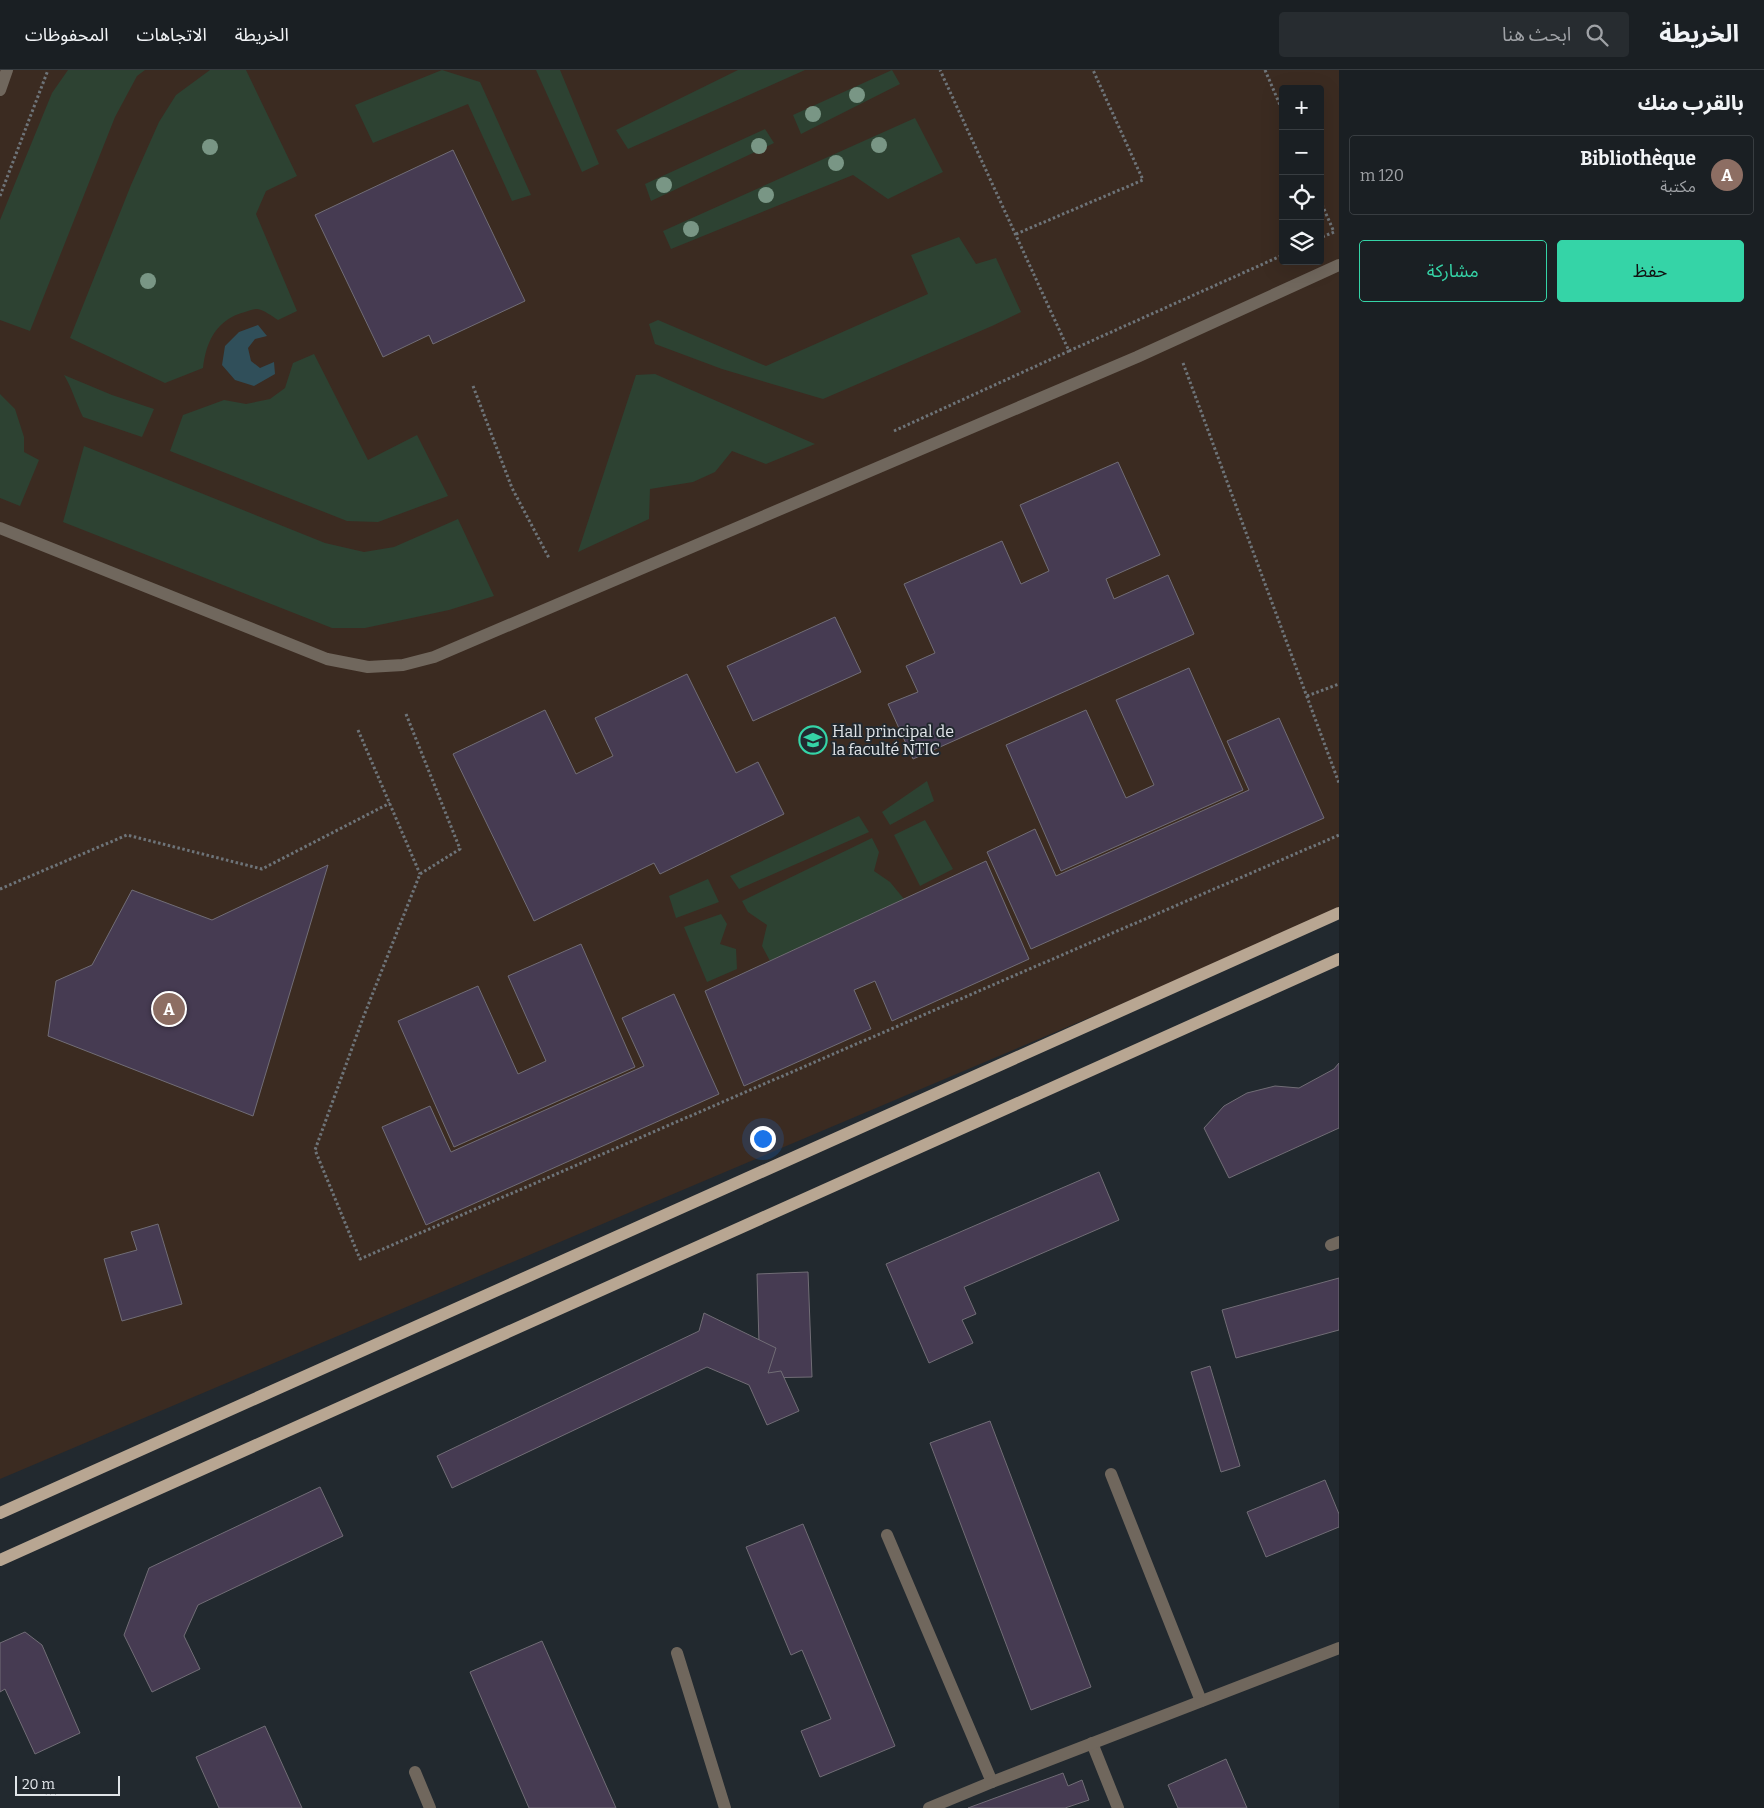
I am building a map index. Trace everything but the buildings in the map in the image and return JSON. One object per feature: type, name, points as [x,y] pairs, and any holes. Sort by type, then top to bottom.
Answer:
[{"type":"main road","points":[[0,1513],[1339,913]]},
{"type":"main road","points":[[0,1560],[1339,959]]},
{"type":"street","points":[[0,90],[7,70]]},
{"type":"street","points":[[0,528],[327,658],[368,667],[403,665],[434,657],[1174,339],[1339,265]]},
{"type":"street","points":[[1111,1474],[1201,1701]]},
{"type":"street","points":[[887,1535],[992,1782]]},
{"type":"street","points":[[929,1808],[1339,1648]]},
{"type":"street","points":[[677,1653],[725,1808]]},
{"type":"street","points":[[1092,1743],[1118,1808]]},
{"type":"street","points":[[415,1772],[430,1808]]},
{"type":"path","points":[[0,196],[48,70]]},
{"type":"path","points":[[940,70],[1069,351]]},
{"type":"path","points":[[1016,234],[1143,180],[1093,70]]},
{"type":"path","points":[[1265,70],[1279,103]]},
{"type":"path","points":[[1324,209],[1334,232]]},
{"type":"path","points":[[1324,236],[1339,230]]},
{"type":"path","points":[[886,435],[1279,257]]},
{"type":"path","points":[[1174,339],[1339,783]]},
{"type":"path","points":[[473,386],[512,488],[549,558]]},
{"type":"path","points":[[1307,696],[1339,684]]},
{"type":"path","points":[[406,714],[460,849],[420,874],[363,1018],[315,1150],[360,1259],[1339,835]]},
{"type":"path","points":[[358,730],[420,874]]},
{"type":"path","points":[[0,889],[127,835],[262,870],[390,803]]},
{"type":"shaded area","points":[[0,70],[1339,70],[1339,912],[0,1479]]},
{"type":"green space","points":[[68,70],[145,70],[137,76],[115,117],[30,331],[0,320],[0,220],[52,93]]},
{"type":"green space","points":[[210,70],[246,70],[297,176],[266,191],[256,214],[297,311],[278,320],[257,309],[235,315],[220,326],[210,340],[203,368],[165,383],[70,338],[131,185],[159,122],[176,95]]},
{"type":"green space","points":[[442,70],[480,82],[531,195],[512,201],[468,104],[373,143],[355,105]]},
{"type":"green space","points":[[536,70],[560,70],[599,164],[582,172]]},
{"type":"green space","points":[[738,70],[805,70],[628,149],[616,130]]},
{"type":"green space","points":[[892,70],[900,84],[801,134],[793,115]]},
{"type":"green space","points":[[915,118],[943,172],[888,199],[853,175],[671,249],[663,231]]},
{"type":"green space","points":[[765,129],[774,143],[651,201],[645,184]]},
{"type":"green space","points":[[959,237],[976,264],[996,258],[1021,312],[823,399],[722,369],[655,344],[649,324],[658,320],[766,366],[928,294],[911,255]]},
{"type":"green space","points":[[314,354],[368,460],[417,435],[448,496],[378,522],[347,521],[170,451],[183,415],[224,400],[246,404],[270,399],[285,388],[293,363]]},
{"type":"green space","points":[[655,374],[815,444],[766,464],[732,451],[715,472],[693,482],[650,489],[649,519],[578,552],[636,375]]},
{"type":"green space","points":[[64,375],[112,395],[154,409],[142,437],[83,417]]},
{"type":"green space","points":[[0,394],[15,409],[24,437],[24,452],[39,460],[20,506],[0,498]]},
{"type":"green space","points":[[84,446],[325,543],[364,552],[394,547],[458,519],[494,596],[449,610],[365,628],[332,628],[63,522]]},
{"type":"green space","points":[[927,781],[934,801],[890,825],[882,812]]},
{"type":"green space","points":[[859,816],[869,832],[739,889],[730,876]]},
{"type":"green space","points":[[925,820],[953,869],[920,886],[894,835]]},
{"type":"green space","points":[[872,838],[879,852],[874,871],[890,882],[904,899],[770,961],[762,946],[767,925],[748,912],[742,901]]},
{"type":"green space","points":[[708,879],[719,902],[676,918],[669,896]]},
{"type":"green space","points":[[721,914],[727,924],[720,944],[736,949],[737,969],[707,982],[684,927]]},
{"type":"water","points":[[258,325],[267,336],[255,339],[248,348],[251,361],[260,368],[274,362],[275,374],[254,386],[235,380],[222,365],[225,346],[239,332]]},
{"type":"place","name":"Hall principal de la faculté NTIC","points":[[813,740]]},
{"type":"place","name":"Bibliothèque","points":[[169,1009]]}]
